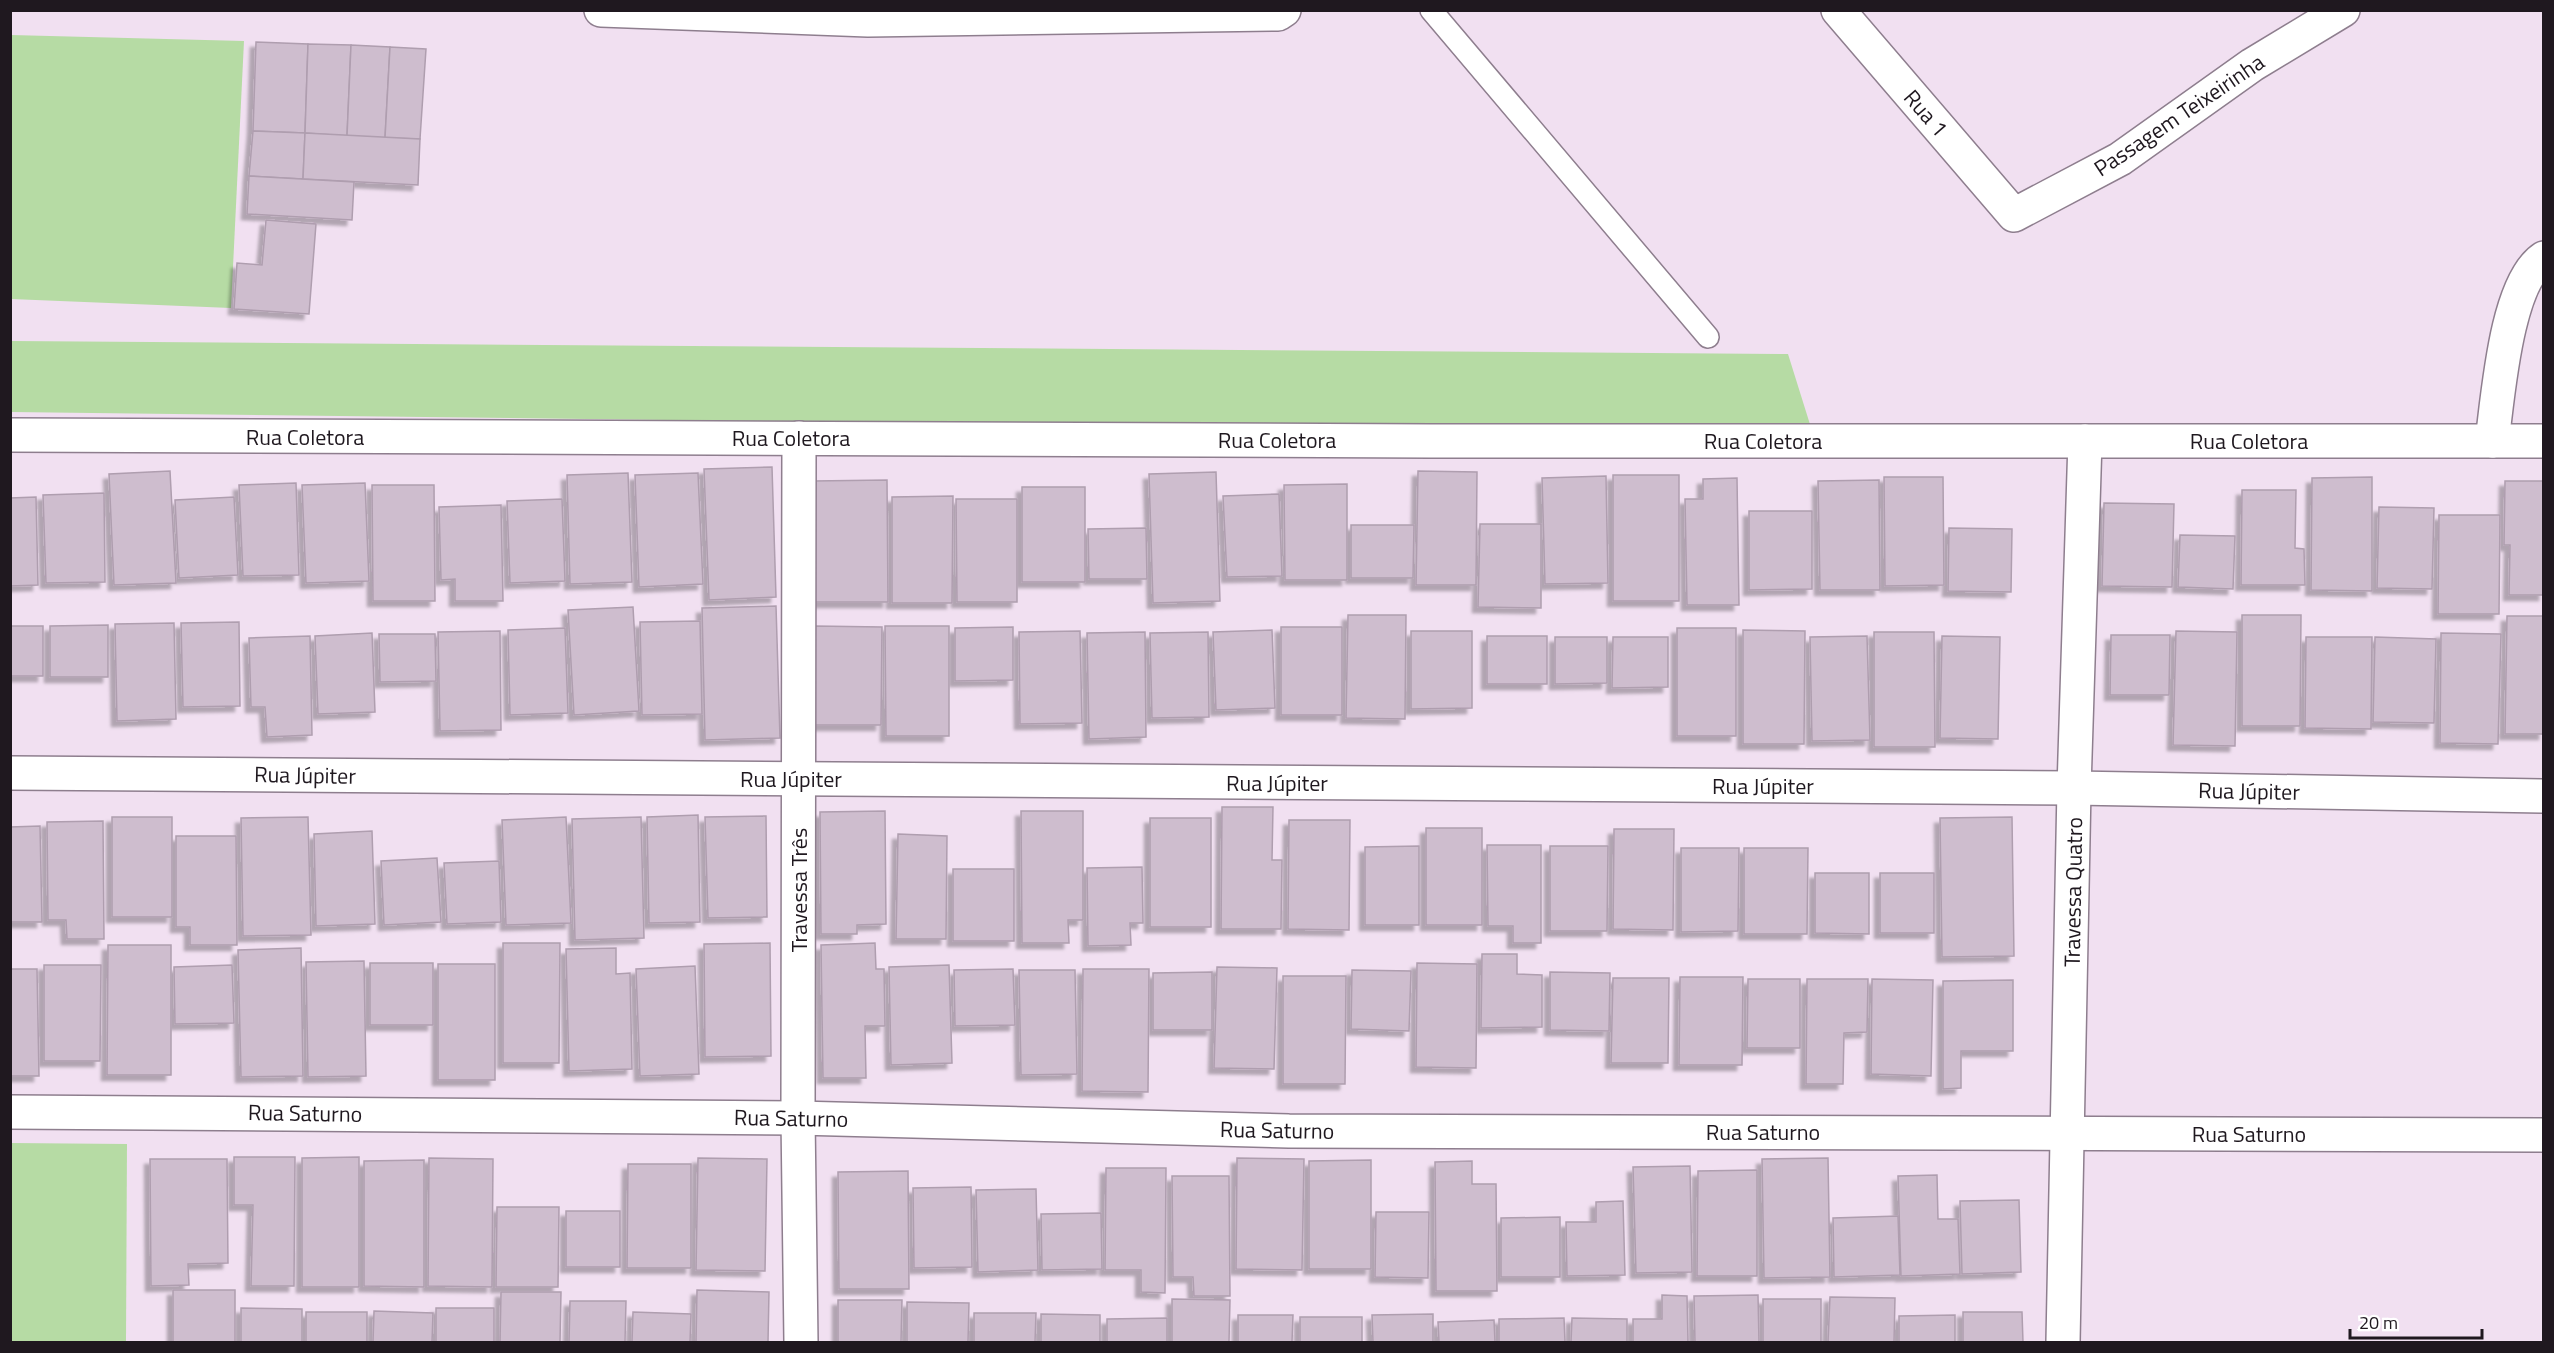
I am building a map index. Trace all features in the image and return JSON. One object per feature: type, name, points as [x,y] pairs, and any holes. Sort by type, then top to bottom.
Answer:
[{"type":"street","points":[[601,10],[868,16],[1086,13],[1278,14],[1284,10]]},
{"type":"street","name":"Rua 1","points":[[1838,10],[2014,215]]},
{"type":"street","name":"Passagem Teixeirinha","points":[[2014,215],[2121,159],[2252,65],[2343,10]]},
{"type":"street","points":[[2492,441],[2501,376],[2516,298],[2534,264],[2544,258]]},
{"type":"street","name":"Rua Coletora","points":[[10,435],[2544,441]]},
{"type":"street","name":"Travessa Três","points":[[799,438],[798,1118],[801,1342]]},
{"type":"street","name":"Travessa Quatro","points":[[2063,1342],[2074,788],[2085,441]]},
{"type":"street","name":"Rua Júpiter","points":[[10,773],[2074,788],[2544,796]]},
{"type":"street","name":"Rua Saturno","points":[[10,1112],[798,1118],[1289,1131],[2544,1135]]},
{"type":"lane","points":[[1431,10],[1708,337]]},
{"type":"green space","points":[[11,35],[244,41],[231,308],[11,299]]},
{"type":"green space","points":[[11,341],[1788,354],[1813,434],[11,412]]},
{"type":"green space","points":[[11,1143],[127,1144],[126,1342],[11,1342]]},
{"type":"building","points":[[256,42],[308,44],[305,133],[253,131]]},
{"type":"building","points":[[308,44],[351,45],[347,136],[305,133]]},
{"type":"building","points":[[351,45],[390,47],[385,138],[347,136]]},
{"type":"building","points":[[390,47],[426,49],[420,139],[385,138]]},
{"type":"building","points":[[253,131],[305,133],[303,179],[249,176]]},
{"type":"building","points":[[305,133],[420,139],[418,185],[303,179]]},
{"type":"building","points":[[249,176],[354,182],[352,220],[247,214]]},
{"type":"building","points":[[266,220],[316,224],[309,314],[234,309],[237,263],[262,265]]},
{"type":"building","points":[[772,467],[776,597],[709,600],[704,469]]},
{"type":"building","points":[[170,471],[176,583],[114,585],[109,474]]},
{"type":"building","points":[[1418,471],[1477,472],[1476,585],[1416,585]]},
{"type":"building","points":[[1216,472],[1220,601],[1153,603],[1149,474]]},
{"type":"building","points":[[628,473],[632,582],[570,584],[567,475]]},
{"type":"building","points":[[698,473],[703,584],[639,587],[635,475]]},
{"type":"building","points":[[1613,475],[1679,475],[1679,601],[1613,601]]},
{"type":"building","points":[[1606,476],[1608,583],[1545,584],[1542,478]]},
{"type":"building","points":[[1884,477],[1943,477],[1944,585],[1885,586]]},
{"type":"building","points":[[2372,477],[2372,591],[2311,590],[2312,478]]},
{"type":"building","points":[[1737,478],[1739,605],[1687,605],[1685,499],[1703,499],[1703,479]]},
{"type":"building","points":[[887,480],[888,602],[814,602],[813,481]]},
{"type":"building","points":[[1879,480],[1880,590],[1820,590],[1818,481]]},
{"type":"building","points":[[2505,481],[2543,481],[2544,595],[2509,595],[2510,545],[2504,545]]},
{"type":"building","points":[[296,483],[299,575],[243,576],[239,485]]},
{"type":"building","points":[[365,483],[369,581],[306,583],[302,485]]},
{"type":"building","points":[[1347,484],[1347,580],[1285,580],[1284,485]]},
{"type":"building","points":[[372,485],[434,485],[435,601],[373,601]]},
{"type":"building","points":[[1022,487],[1085,487],[1085,582],[1022,582]]},
{"type":"building","points":[[2242,490],[2296,490],[2295,548],[2304,549],[2305,585],[2241,585]]},
{"type":"building","points":[[104,493],[105,582],[46,583],[43,495]]},
{"type":"building","points":[[1279,494],[1282,576],[1227,577],[1223,496]]},
{"type":"building","points":[[953,496],[952,603],[892,603],[892,497]]},
{"type":"building","points":[[36,497],[38,585],[10,586],[10,498]]},
{"type":"building","points":[[234,497],[238,575],[179,578],[175,500]]},
{"type":"building","points":[[562,499],[565,581],[510,583],[507,501]]},
{"type":"building","points":[[956,499],[1017,499],[1017,602],[957,602]]},
{"type":"building","points":[[2104,503],[2174,504],[2172,587],[2102,586]]},
{"type":"building","points":[[501,505],[503,601],[455,601],[455,579],[441,580],[439,507]]},
{"type":"building","points":[[2379,507],[2434,508],[2432,589],[2377,588]]},
{"type":"building","points":[[1749,511],[1812,511],[1812,589],[1749,590]]},
{"type":"building","points":[[2439,515],[2500,515],[2499,614],[2438,614]]},
{"type":"building","points":[[1480,524],[1541,524],[1541,608],[1478,607]]},
{"type":"building","points":[[1351,525],[1414,525],[1413,578],[1351,578]]},
{"type":"building","points":[[1146,528],[1147,579],[1089,579],[1088,529]]},
{"type":"building","points":[[1949,528],[2012,529],[2011,592],[1948,591]]},
{"type":"building","points":[[2180,535],[2235,536],[2233,589],[2178,587]]},
{"type":"building","points":[[776,606],[780,738],[705,740],[702,608]]},
{"type":"building","points":[[633,607],[639,711],[574,715],[568,610]]},
{"type":"building","points":[[1348,615],[1406,615],[1405,719],[1346,718]]},
{"type":"building","points":[[2242,615],[2301,615],[2300,726],[2242,726]]},
{"type":"building","points":[[2507,616],[2544,616],[2544,734],[2505,734]]},
{"type":"building","points":[[700,621],[702,714],[642,715],[640,622]]},
{"type":"building","points":[[239,622],[240,706],[183,707],[181,623]]},
{"type":"building","points":[[174,623],[176,719],[117,721],[115,624]]},
{"type":"building","points":[[108,625],[108,677],[50,677],[50,626]]},
{"type":"building","points":[[10,626],[43,626],[43,676],[10,676]]},
{"type":"building","points":[[815,626],[882,627],[881,725],[814,725]]},
{"type":"building","points":[[885,626],[949,626],[949,736],[886,736]]},
{"type":"building","points":[[1013,627],[1013,680],[955,681],[955,628]]},
{"type":"building","points":[[1281,627],[1342,627],[1342,715],[1281,715]]},
{"type":"building","points":[[565,628],[568,713],[510,715],[508,630]]},
{"type":"building","points":[[1677,628],[1736,628],[1736,736],[1677,736]]},
{"type":"building","points":[[1272,630],[1275,708],[1216,710],[1213,632]]},
{"type":"building","points":[[1743,630],[1805,631],[1804,744],[1743,744]]},
{"type":"building","points":[[500,631],[501,730],[440,731],[438,632]]},
{"type":"building","points":[[1080,631],[1082,723],[1020,724],[1019,632]]},
{"type":"building","points":[[1411,631],[1472,631],[1472,708],[1411,709]]},
{"type":"building","points":[[2176,631],[2237,632],[2235,746],[2173,745]]},
{"type":"building","points":[[1145,632],[1146,737],[1089,739],[1087,633]]},
{"type":"building","points":[[1208,632],[1209,717],[1152,718],[1150,633]]},
{"type":"building","points":[[1874,632],[1934,632],[1935,747],[1874,747]]},
{"type":"building","points":[[372,633],[375,712],[318,714],[315,636]]},
{"type":"building","points":[[2441,633],[2501,634],[2498,744],[2440,743]]},
{"type":"building","points":[[379,634],[435,634],[436,681],[380,682]]},
{"type":"building","points":[[2111,635],[2170,635],[2169,695],[2110,695]]},
{"type":"building","points":[[310,636],[312,735],[267,737],[265,707],[251,707],[249,638]]},
{"type":"building","points":[[1487,636],[1547,636],[1547,684],[1487,684]]},
{"type":"building","points":[[1867,636],[1870,740],[1812,741],[1810,637]]},
{"type":"building","points":[[1942,636],[2000,637],[1998,739],[1940,738]]},
{"type":"building","points":[[1555,637],[1607,637],[1607,683],[1555,684]]},
{"type":"building","points":[[1613,637],[1668,637],[1668,687],[1612,688]]},
{"type":"building","points":[[2306,637],[2372,637],[2371,729],[2305,728]]},
{"type":"building","points":[[2375,637],[2436,639],[2434,723],[2373,722]]},
{"type":"building","points":[[1222,807],[1273,807],[1272,860],[1282,860],[1281,929],[1221,929]]},
{"type":"building","points":[[885,811],[886,924],[857,925],[857,934],[821,934],[820,812]]},
{"type":"building","points":[[1021,811],[1083,811],[1083,920],[1068,920],[1069,943],[1022,943]]},
{"type":"building","points":[[698,815],[700,922],[649,923],[647,817]]},
{"type":"building","points":[[766,816],[767,917],[708,918],[705,817]]},
{"type":"building","points":[[112,817],[172,817],[172,917],[112,917]]},
{"type":"building","points":[[308,817],[311,935],[243,936],[241,818]]},
{"type":"building","points":[[566,817],[571,923],[506,925],[502,820]]},
{"type":"building","points":[[641,817],[644,938],[575,940],[572,819]]},
{"type":"building","points":[[2012,817],[2014,956],[1942,957],[1940,818]]},
{"type":"building","points":[[1150,818],[1211,818],[1211,927],[1150,927]]},
{"type":"building","points":[[1289,820],[1350,820],[1349,930],[1288,929]]},
{"type":"building","points":[[103,821],[104,939],[67,939],[66,920],[48,920],[47,822]]},
{"type":"building","points":[[40,826],[42,922],[10,922],[10,827]]},
{"type":"building","points":[[1426,828],[1482,828],[1482,925],[1426,925]]},
{"type":"building","points":[[1614,829],[1674,829],[1673,930],[1613,929]]},
{"type":"building","points":[[372,831],[375,924],[316,926],[314,834]]},
{"type":"building","points":[[898,834],[947,836],[946,939],[896,939]]},
{"type":"building","points":[[176,836],[236,836],[237,945],[190,945],[190,927],[176,927]]},
{"type":"building","points":[[1487,845],[1541,845],[1541,943],[1513,943],[1513,926],[1488,926]]},
{"type":"building","points":[[1419,846],[1419,925],[1365,925],[1365,847]]},
{"type":"building","points":[[1550,846],[1608,846],[1607,931],[1550,931]]},
{"type":"building","points":[[1681,848],[1739,848],[1738,931],[1681,932]]},
{"type":"building","points":[[1744,848],[1808,848],[1807,934],[1744,934]]},
{"type":"building","points":[[437,858],[441,922],[384,925],[381,861]]},
{"type":"building","points":[[499,861],[501,922],[447,924],[444,863]]},
{"type":"building","points":[[1142,867],[1143,923],[1130,923],[1131,945],[1088,946],[1087,868]]},
{"type":"building","points":[[953,869],[1014,869],[1014,941],[953,941]]},
{"type":"building","points":[[1815,873],[1869,873],[1869,934],[1815,933]]},
{"type":"building","points":[[1880,873],[1934,873],[1934,933],[1880,933]]},
{"type":"building","points":[[503,943],[560,943],[559,1063],[503,1063]]},
{"type":"building","points":[[770,943],[771,1056],[705,1057],[704,944]]},
{"type":"building","points":[[875,943],[876,969],[884,969],[885,1026],[865,1026],[866,1078],[823,1078],[821,945]]},
{"type":"building","points":[[108,945],[171,945],[171,1075],[107,1075]]},
{"type":"building","points":[[301,948],[303,1076],[241,1077],[238,950]]},
{"type":"building","points":[[616,948],[616,974],[630,973],[632,1069],[569,1071],[566,949]]},
{"type":"building","points":[[1482,954],[1517,954],[1517,974],[1542,975],[1542,1027],[1481,1028]]},
{"type":"building","points":[[364,961],[366,1076],[308,1077],[306,962]]},
{"type":"building","points":[[370,963],[433,963],[433,1025],[370,1025]]},
{"type":"building","points":[[1417,963],[1477,964],[1476,1068],[1416,1067]]},
{"type":"building","points":[[438,964],[495,964],[495,1080],[438,1080]]},
{"type":"building","points":[[44,965],[101,965],[100,1061],[44,1061]]},
{"type":"building","points":[[232,965],[234,1023],[175,1024],[174,967]]},
{"type":"building","points":[[949,965],[952,1063],[891,1065],[889,967]]},
{"type":"building","points":[[695,966],[699,1074],[640,1076],[636,969]]},
{"type":"building","points":[[1217,967],[1277,968],[1274,1069],[1214,1068]]},
{"type":"building","points":[[10,969],[37,969],[39,1076],[10,1076]]},
{"type":"building","points":[[1013,969],[1015,1025],[955,1026],[954,970]]},
{"type":"building","points":[[1083,969],[1149,969],[1148,1092],[1082,1091]]},
{"type":"building","points":[[1019,970],[1075,970],[1077,1074],[1021,1075]]},
{"type":"building","points":[[1352,970],[1411,971],[1409,1031],[1351,1029]]},
{"type":"building","points":[[1212,972],[1212,1030],[1153,1030],[1153,973]]},
{"type":"building","points":[[1550,972],[1610,973],[1609,1031],[1550,1030]]},
{"type":"building","points":[[1283,976],[1346,976],[1345,1084],[1283,1084]]},
{"type":"building","points":[[1680,977],[1743,977],[1742,1065],[1679,1065]]},
{"type":"building","points":[[1613,978],[1669,978],[1668,1063],[1611,1063]]},
{"type":"building","points":[[1748,979],[1800,979],[1800,1048],[1747,1048]]},
{"type":"building","points":[[1807,979],[1868,979],[1867,1032],[1844,1033],[1843,1084],[1806,1084]]},
{"type":"building","points":[[1872,979],[1933,980],[1931,1076],[1871,1074]]},
{"type":"building","points":[[2013,980],[2013,1051],[1961,1051],[1961,1088],[1943,1089],[1943,981]]},
{"type":"building","points":[[234,1157],[295,1157],[294,1286],[251,1286],[253,1205],[234,1205]]},
{"type":"building","points":[[359,1157],[359,1287],[302,1287],[302,1158]]},
{"type":"building","points":[[429,1158],[493,1159],[492,1287],[428,1286]]},
{"type":"building","points":[[698,1158],[767,1159],[765,1271],[696,1270]]},
{"type":"building","points":[[1237,1158],[1304,1159],[1302,1270],[1236,1269]]},
{"type":"building","points":[[1828,1158],[1830,1277],[1764,1278],[1762,1159]]},
{"type":"building","points":[[150,1159],[227,1159],[228,1263],[188,1264],[189,1285],[151,1286]]},
{"type":"building","points":[[424,1160],[424,1287],[364,1286],[364,1161]]},
{"type":"building","points":[[1371,1160],[1371,1269],[1309,1269],[1309,1161]]},
{"type":"building","points":[[1472,1161],[1472,1184],[1496,1184],[1497,1291],[1436,1291],[1435,1162]]},
{"type":"building","points":[[628,1164],[691,1164],[691,1268],[627,1268]]},
{"type":"building","points":[[1690,1166],[1692,1272],[1636,1273],[1633,1167]]},
{"type":"building","points":[[1106,1168],[1166,1168],[1165,1293],[1141,1292],[1141,1270],[1105,1270]]},
{"type":"building","points":[[1757,1170],[1757,1276],[1697,1276],[1698,1171]]},
{"type":"building","points":[[908,1171],[909,1289],[839,1289],[838,1172]]},
{"type":"building","points":[[1937,1175],[1938,1219],[1958,1219],[1960,1274],[1901,1276],[1898,1176]]},
{"type":"building","points":[[1172,1176],[1229,1176],[1230,1296],[1194,1296],[1193,1277],[1173,1277]]},
{"type":"building","points":[[971,1187],[972,1267],[914,1268],[913,1188]]},
{"type":"building","points":[[1036,1189],[1038,1270],[978,1272],[976,1190]]},
{"type":"building","points":[[2019,1200],[2021,1272],[1962,1274],[1960,1201]]},
{"type":"building","points":[[1623,1201],[1625,1275],[1567,1276],[1566,1222],[1596,1222],[1596,1202]]},
{"type":"building","points":[[497,1207],[559,1207],[558,1287],[496,1287]]},
{"type":"building","points":[[566,1211],[620,1211],[620,1267],[566,1267]]},
{"type":"building","points":[[1376,1212],[1429,1212],[1428,1278],[1375,1277]]},
{"type":"building","points":[[1101,1213],[1102,1269],[1042,1270],[1041,1214]]},
{"type":"building","points":[[1898,1216],[1900,1275],[1834,1277],[1833,1218]]},
{"type":"building","points":[[1560,1217],[1560,1277],[1501,1277],[1501,1218]]},
{"type":"building","points":[[173,1290],[235,1290],[235,1342],[173,1342]]},
{"type":"building","points":[[697,1290],[769,1292],[768,1342],[696,1342]]},
{"type":"building","points":[[501,1292],[561,1292],[560,1342],[500,1342]]},
{"type":"building","points":[[1662,1295],[1687,1296],[1688,1342],[1633,1342],[1633,1319],[1662,1319]]},
{"type":"building","points":[[1758,1295],[1759,1342],[1695,1342],[1694,1296]]},
{"type":"building","points":[[1830,1297],[1895,1298],[1894,1342],[1828,1342]]},
{"type":"building","points":[[1172,1299],[1230,1300],[1229,1342],[1172,1342]]},
{"type":"building","points":[[1763,1299],[1821,1299],[1821,1342],[1763,1342]]},
{"type":"building","points":[[838,1300],[902,1300],[901,1342],[838,1342]]},
{"type":"building","points":[[570,1301],[626,1301],[625,1342],[569,1342]]},
{"type":"building","points":[[907,1302],[969,1303],[968,1342],[907,1342]]},
{"type":"building","points":[[241,1308],[302,1309],[302,1342],[241,1342]]},
{"type":"building","points":[[436,1308],[494,1308],[494,1342],[436,1342]]},
{"type":"building","points":[[374,1311],[433,1313],[432,1342],[373,1342]]},
{"type":"building","points":[[306,1312],[367,1312],[367,1342],[306,1342]]},
{"type":"building","points":[[633,1312],[691,1314],[690,1342],[632,1342]]},
{"type":"building","points":[[1963,1312],[2022,1312],[2023,1342],[1963,1342]]},
{"type":"building","points":[[974,1313],[1036,1313],[1035,1342],[974,1342]]},
{"type":"building","points":[[1041,1314],[1100,1315],[1100,1342],[1041,1342]]},
{"type":"building","points":[[1433,1314],[1433,1342],[1373,1342],[1372,1315]]},
{"type":"building","points":[[1238,1315],[1293,1315],[1292,1342],[1238,1342]]},
{"type":"building","points":[[1955,1315],[1955,1342],[1899,1342],[1899,1316]]},
{"type":"building","points":[[1300,1317],[1362,1317],[1362,1342],[1300,1342]]},
{"type":"building","points":[[1167,1318],[1167,1342],[1107,1342],[1107,1319]]},
{"type":"building","points":[[1564,1318],[1565,1342],[1499,1342],[1499,1319]]},
{"type":"building","points":[[1572,1318],[1627,1319],[1627,1342],[1571,1342]]},
{"type":"building","points":[[1494,1320],[1495,1342],[1439,1342],[1438,1322]]}]
